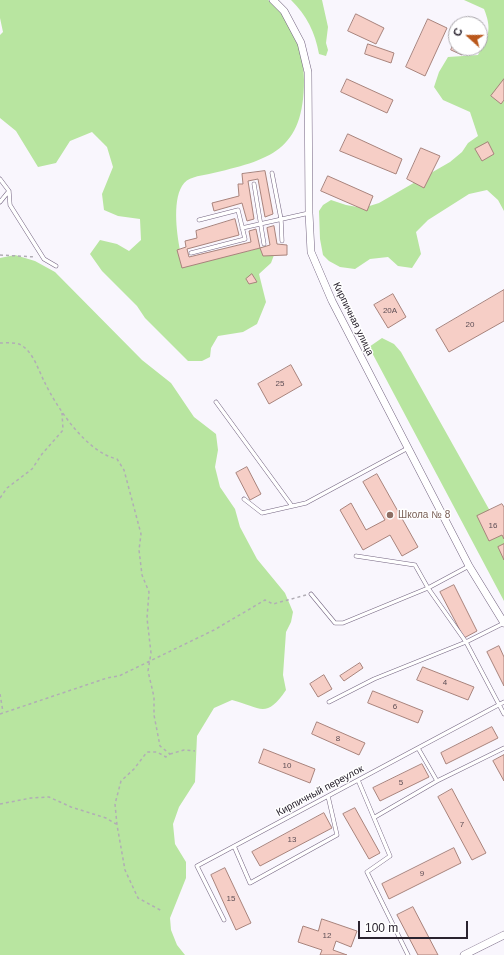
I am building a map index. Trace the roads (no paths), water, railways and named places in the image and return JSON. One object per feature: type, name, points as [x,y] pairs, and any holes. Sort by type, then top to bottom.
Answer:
[{"type":"street","name":"Кирпичная улица","points":[[273,0],[284,11],[301,44],[308,72],[309,214],[311,252],[332,301],[469,566],[504,623]]},
{"type":"street","points":[[464,955],[504,935]]},
{"type":"lane","points":[[272,173],[281,220],[282,241]]},
{"type":"lane","points":[[0,179],[9,192],[10,205],[44,258],[56,266]]},
{"type":"lane","points":[[254,184],[264,244]]},
{"type":"lane","points":[[0,202],[9,192]]},
{"type":"lane","points":[[191,253],[245,239],[238,210],[199,220]]},
{"type":"lane","points":[[242,228],[309,214]]},
{"type":"lane","points":[[216,402],[292,506]]},
{"type":"lane","points":[[244,500],[262,513],[306,503],[408,448]]},
{"type":"lane","points":[[356,556],[415,565],[428,588],[466,642],[504,714]]},
{"type":"lane","points":[[311,594],[335,623],[342,623],[428,588],[469,566]]},
{"type":"lane","points":[[328,702],[374,678],[466,642],[504,623]]},
{"type":"lane","name":"Кирпичный переулок","points":[[224,920],[198,866],[504,702]]},
{"type":"lane","points":[[418,748],[437,782]]},
{"type":"lane","points":[[375,817],[437,782],[504,748]]},
{"type":"lane","points":[[358,780],[375,817],[390,856],[367,872],[408,955]]},
{"type":"lane","points":[[234,846],[250,882],[337,835],[328,796]]},
{"type":"place","name":"Школа № 8","points":[[390,515]]}]
